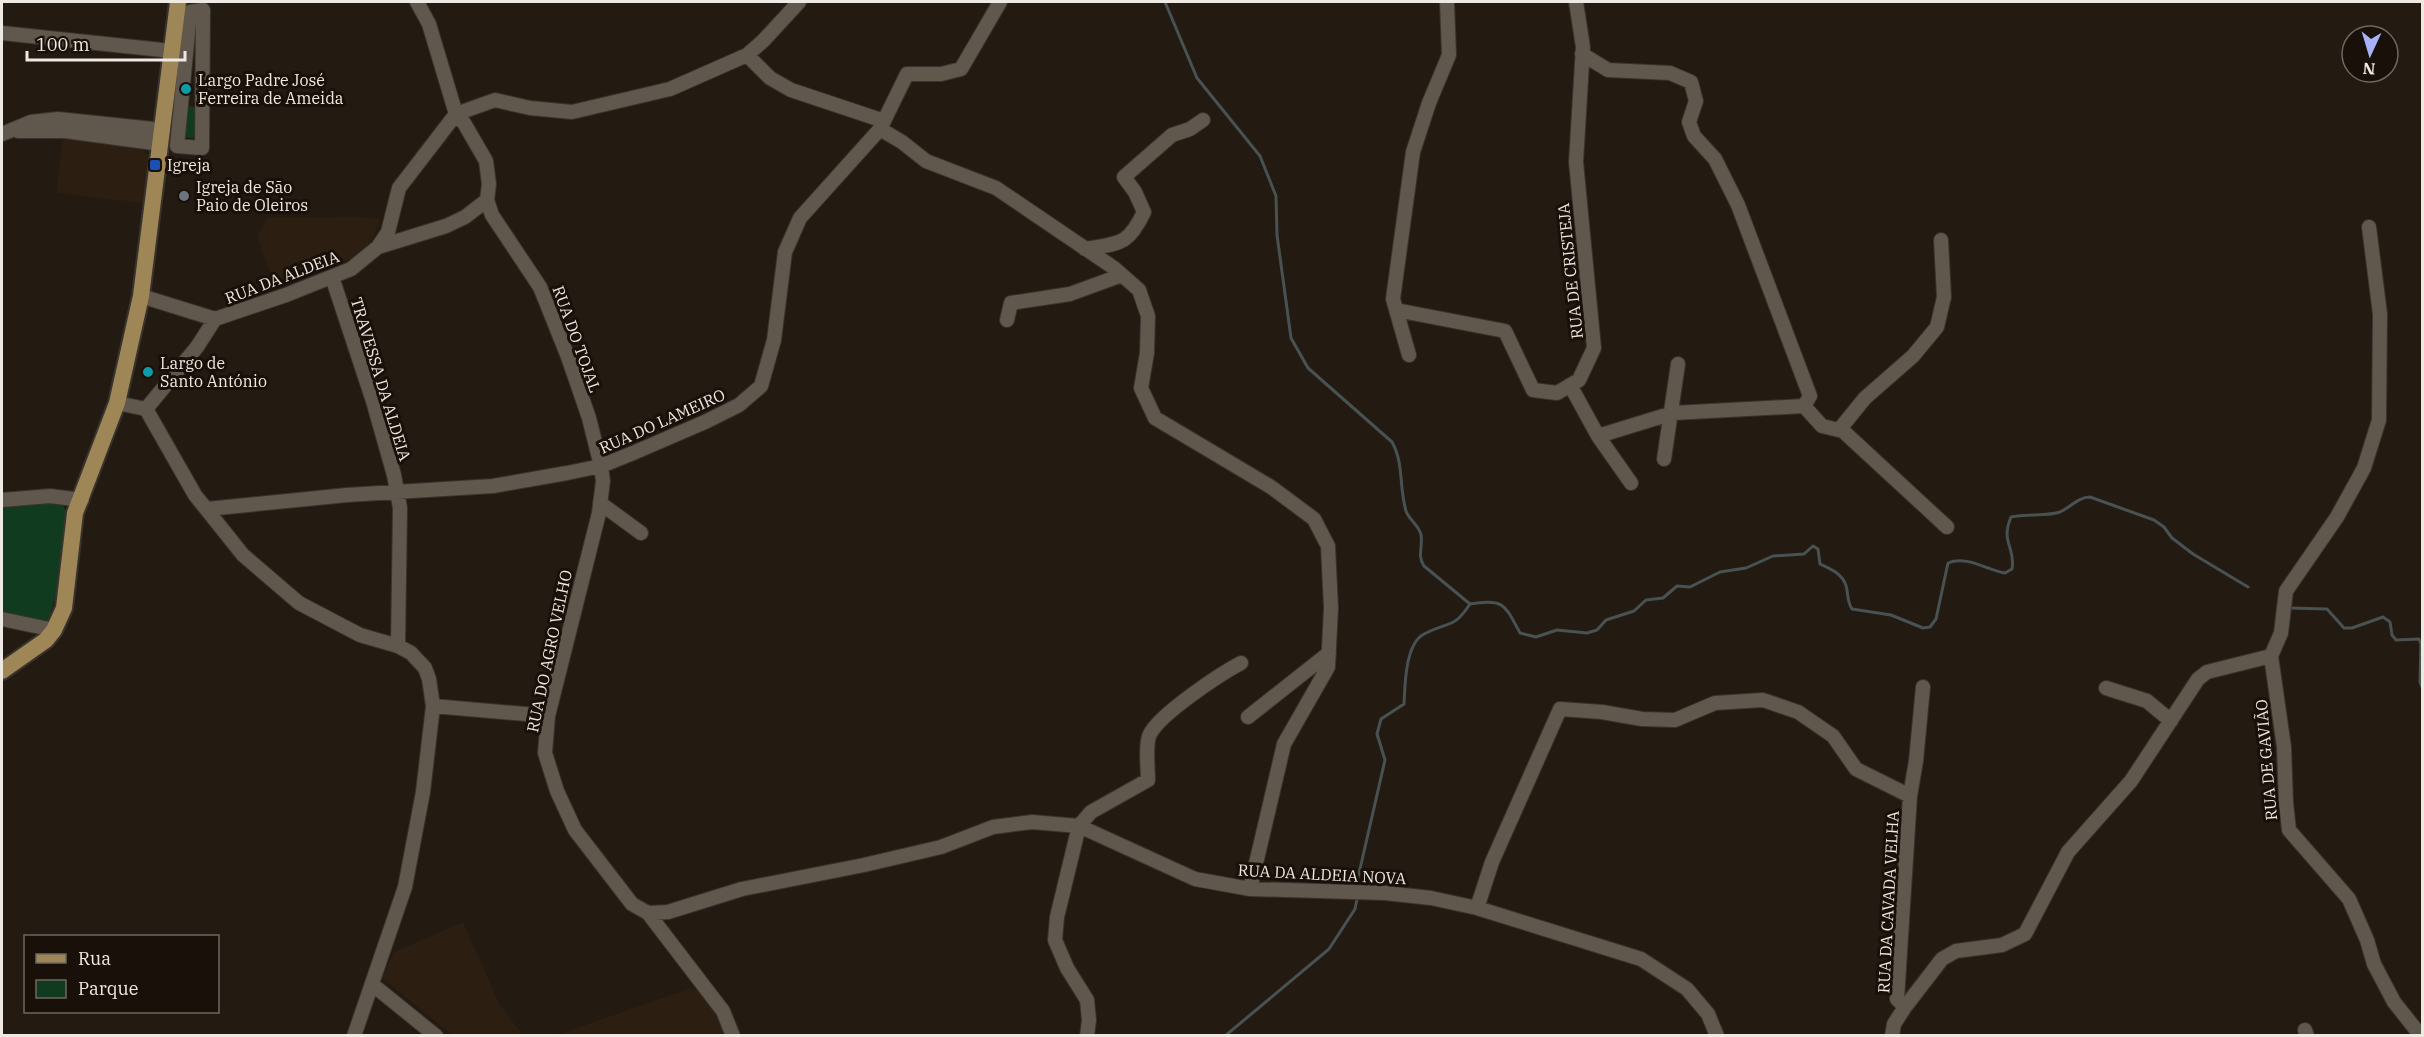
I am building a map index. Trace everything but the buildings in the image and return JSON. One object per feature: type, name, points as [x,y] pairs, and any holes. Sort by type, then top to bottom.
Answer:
[{"type":"main road","points":[[2,671],[46,640],[54,630],[64,608],[75,513],[82,500],[117,403],[141,296],[162,137],[180,52],[178,2]]},
{"type":"street","name":"RUA DO TOJAL","points":[[417,2],[429,24],[456,114],[464,123],[486,161],[489,184],[487,200],[492,215],[540,287],[585,408],[601,466]]},
{"type":"street","points":[[378,248],[388,232],[399,188],[456,114],[495,100],[530,108],[572,112],[670,89],[747,55],[799,2]]},
{"type":"street","name":"RUA DO LAMEIRO","points":[[207,509],[397,491],[493,486],[601,466],[705,422],[739,405],[761,386],[774,340],[786,252],[800,218],[882,125],[907,74],[941,74],[961,69],[1000,2]]},
{"type":"street","points":[[1409,356],[1393,299],[1413,152],[1429,103],[1449,55],[1447,2]]},
{"type":"street","name":"RUA DE CRISTEJA","points":[[1570,385],[1579,380],[1594,348],[1576,162],[1582,54],[1576,2]]},
{"type":"street","points":[[203,10],[202,148],[177,146],[183,91],[180,52],[190,12],[203,10]]},
{"type":"street","points":[[2,33],[202,55]]},
{"type":"street","points":[[1582,54],[1608,70],[1670,73],[1691,82],[1696,101],[1689,122],[1694,136],[1715,159],[1738,205],[1810,396],[1804,406]]},
{"type":"street","points":[[747,55],[770,78],[791,90],[882,125],[926,160],[996,188],[1122,275],[1138,290],[1148,316],[1147,353],[1141,388],[1155,418],[1271,487],[1314,519],[1328,546],[1331,608],[1328,667],[1284,744],[1250,889]]},
{"type":"street","points":[[183,91],[202,92]]},
{"type":"street","points":[[5,132],[31,122],[57,119],[162,137]]},
{"type":"street","points":[[1085,249],[1122,242],[1135,231],[1144,212],[1135,192],[1124,177],[1172,135],[1190,129],[1203,120]]},
{"type":"street","name":"RUA DA ALDEIA","points":[[215,320],[286,296],[351,269],[378,248],[446,226],[465,217],[487,200]]},
{"type":"street","points":[[2271,656],[2281,633],[2286,591],[2343,507],[2364,468],[2379,420],[2380,314],[2369,227]]},
{"type":"street","points":[[1839,430],[1865,398],[1913,356],[1937,327],[1944,297],[1941,240]]},
{"type":"street","points":[[1007,320],[1011,303],[1070,294],[1122,275]]},
{"type":"street","name":"TRAVESSA DA ALDEIA","points":[[332,277],[373,401],[397,491],[400,508],[401,555],[398,646]]},
{"type":"street","points":[[141,296],[215,320],[197,347],[146,410]]},
{"type":"street","points":[[1396,310],[1505,331],[1533,390],[1557,393],[1570,385],[1598,436],[1631,483]]},
{"type":"street","points":[[1664,459],[1678,364]]},
{"type":"street","points":[[117,403],[146,410],[195,495],[243,555],[299,603],[360,635],[398,646],[411,653],[425,668],[433,706],[418,830],[405,887],[354,1035]]},
{"type":"street","points":[[1598,436],[1669,415],[1804,406]]},
{"type":"street","points":[[1804,406],[1822,426],[1843,431],[1947,527]]},
{"type":"street","name":"RUA DO AGRO VELHO","points":[[601,466],[603,481],[600,503],[548,716],[545,753],[557,791],[575,830],[632,904],[648,913],[723,1011],[733,1035]]},
{"type":"street","points":[[2,500],[50,496],[82,500]]},
{"type":"street","points":[[600,503],[640,533]]},
{"type":"street","points":[[2,619],[54,630]]},
{"type":"street","points":[[1248,717],[1329,653]]},
{"type":"street","name":"RUA DA CAVADA VELHA","points":[[1892,1035],[1894,1024],[1905,1007],[1942,959],[1956,951],[2002,945],[2025,934],[2068,852],[2132,781],[2198,679],[2207,672],[2271,656]]},
{"type":"street","name":"RUA DE GAVIÃO","points":[[2271,656],[2284,747],[2289,830],[2349,899],[2367,940],[2374,964],[2394,1002],[2421,1035]]},
{"type":"street","points":[[1087,1035],[1089,1020],[1086,1000],[1054,940],[1057,917],[1079,826],[1090,812],[1148,780],[1148,736],[1155,727],[1193,694],[1241,663]]},
{"type":"street","name":"RUA DA CAVADA VELHA","points":[[1905,1007],[1898,999],[1910,796],[1916,761],[1923,687]]},
{"type":"street","points":[[2106,688],[2147,701],[2172,721]]},
{"type":"street","name":"RUA DA CAVADA VELHA","points":[[1477,908],[1492,862],[1560,709],[1602,712],[1642,719],[1676,720],[1715,703],[1763,700],[1798,712],[1833,736],[1856,769],[1910,796]]},
{"type":"street","points":[[433,706],[548,716]]},
{"type":"street","name":"RUA DA ALDEIA NOVA","points":[[648,913],[668,912],[742,889],[864,865],[940,847],[993,827],[1032,822],[1079,826],[1194,879],[1250,889],[1385,893],[1431,898],[1477,908],[1641,959],[1687,989],[1708,1014],[1717,1035]]},
{"type":"street","points":[[373,985],[436,1035]]},
{"type":"shaded area","points":[[63,137],[139,147],[152,160],[144,203],[56,193]]},
{"type":"shaded area","points":[[268,218],[380,219],[375,235],[365,249],[350,259],[317,274],[313,270],[274,284],[257,236]]},
{"type":"shaded area","points":[[463,922],[500,1005],[523,1035],[452,1035],[382,978],[394,952]]},
{"type":"shaded area","points":[[691,988],[692,991],[698,989],[717,1015],[725,1035],[554,1036]]},
{"type":"green space","points":[[187,106],[194,107],[196,111],[196,135],[192,138],[182,134]]},
{"type":"green space","points":[[62,504],[66,511],[63,569],[47,625],[2,616],[2,507]]},
{"type":"waterway","points":[[1165,2],[1197,78],[1260,156],[1276,196],[1277,235],[1291,338],[1308,368],[1392,442],[1400,467],[1406,511],[1421,535],[1422,562],[1470,604]]},
{"type":"waterway","points":[[1470,604],[1497,603],[1507,610],[1520,633],[1536,637],[1557,630],[1587,633],[1597,630],[1606,620],[1634,611],[1646,600],[1663,598],[1677,586],[1690,587],[1720,572],[1746,568],[1773,556],[1804,554],[1813,546],[1818,549],[1820,564],[1834,571],[1844,580],[1852,609],[1891,615],[1923,628],[1930,627],[1936,619],[1948,563],[1969,562],[2005,573],[2012,569],[2013,562],[2007,533],[2011,517],[2060,512],[2090,497],[2154,520],[2193,554],[2248,587]]},
{"type":"waterway","points":[[1357,882],[1385,760],[1377,734],[1381,719],[1404,704],[1407,666],[1413,646],[1418,639],[1459,618],[1470,604]]},
{"type":"waterway","points":[[2290,608],[2327,609],[2344,628],[2352,628],[2383,617],[2390,622],[2392,635],[2396,640],[2419,639],[2422,687]]},
{"type":"waterway","points":[[1225,1036],[1329,949],[1355,909],[1357,899]]},
{"type":"place","name":"Largo Padre José Ferreira de Ameida","points":[[186,89]]},
{"type":"place","name":"Igreja","points":[[155,165]]},
{"type":"place","name":"Igreja de São Paio de Oleiros","points":[[184,196]]},
{"type":"place","name":"Largo de Santo António","points":[[148,372]]}]
